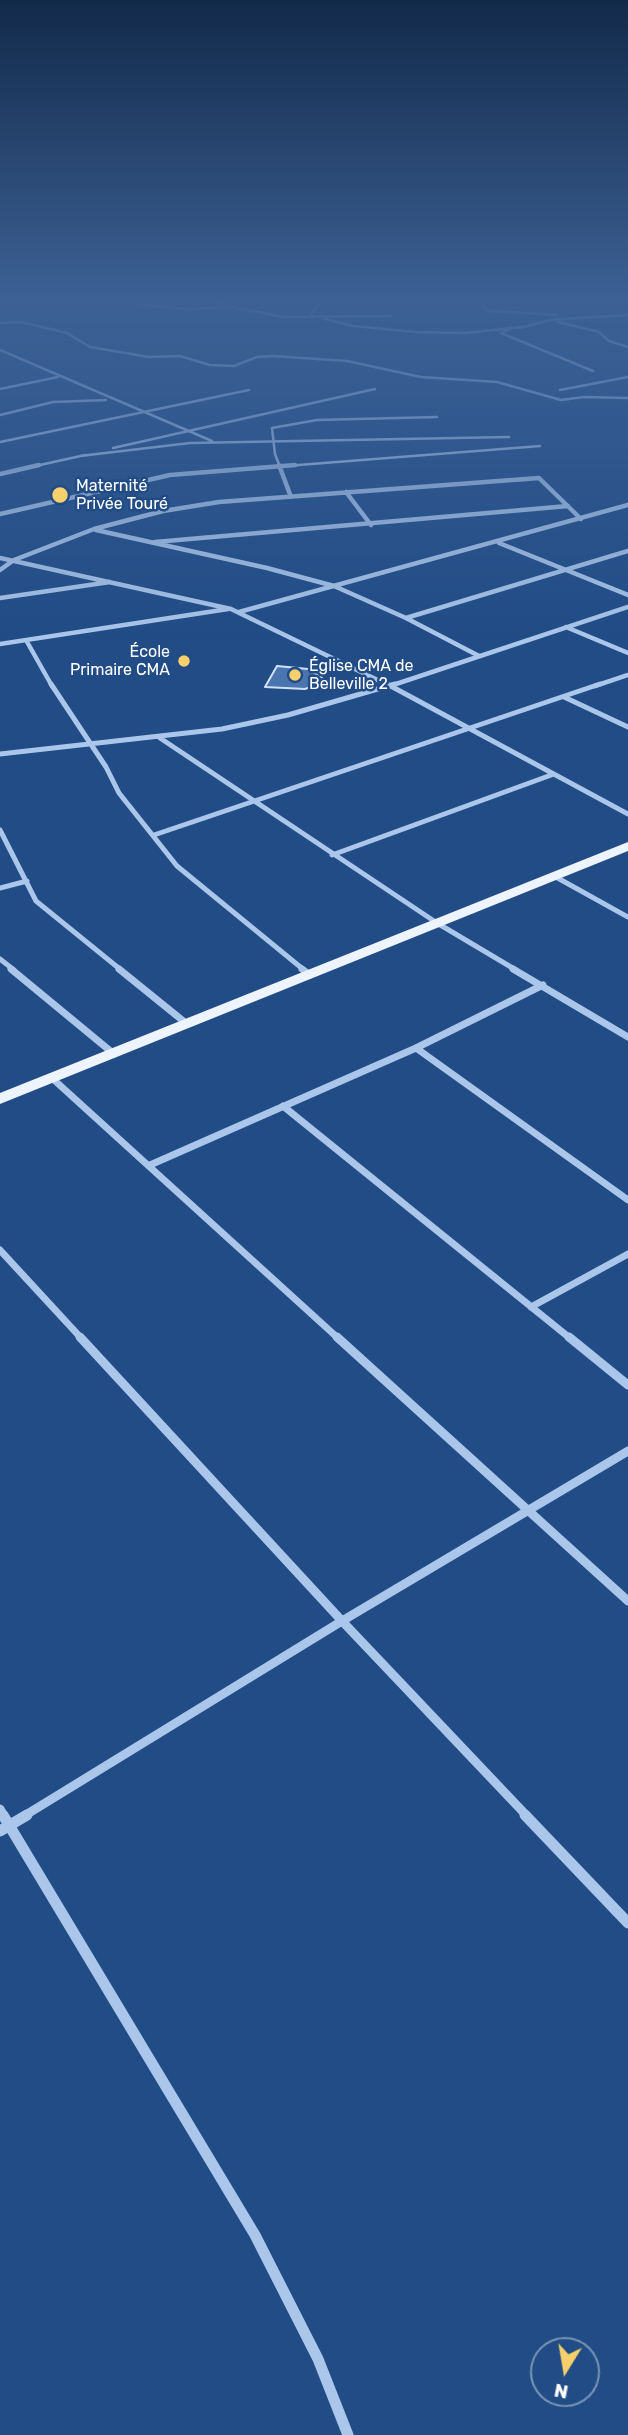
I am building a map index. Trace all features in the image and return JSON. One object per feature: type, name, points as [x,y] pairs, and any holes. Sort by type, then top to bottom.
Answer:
[{"type":"main road","points":[[0,1099],[115,1055],[628,846]]},
{"type":"street","points":[[0,415],[18,411]]},
{"type":"street","points":[[139,411],[214,442]]},
{"type":"street","points":[[0,442],[149,411]]},
{"type":"street","points":[[0,474],[274,411]]},
{"type":"street","points":[[291,496],[272,442],[272,428],[302,421],[436,417]]},
{"type":"street","points":[[80,456],[163,445],[214,442],[509,437]]},
{"type":"street","points":[[0,514],[146,479],[540,446]]},
{"type":"street","points":[[0,570],[14,560],[94,529],[163,510],[291,496],[539,478],[581,519]]},
{"type":"street","points":[[346,492],[371,525]]},
{"type":"street","points":[[238,613],[628,505]]},
{"type":"street","points":[[155,542],[568,506]]},
{"type":"street","points":[[94,529],[334,586],[406,618],[479,656]]},
{"type":"street","points":[[498,542],[628,595]]},
{"type":"street","points":[[406,618],[628,551]]},
{"type":"street","points":[[0,558],[115,581],[231,609],[390,686],[628,814]]},
{"type":"street","points":[[0,598],[115,581]]},
{"type":"street","points":[[0,754],[88,743],[159,738],[222,729],[288,715],[390,686],[628,607]]},
{"type":"street","points":[[0,644],[231,609]]},
{"type":"street","points":[[566,627],[628,653]]},
{"type":"street","points":[[26,640],[88,743],[106,767],[119,793],[177,866],[310,975]]},
{"type":"street","points":[[153,835],[628,676]]},
{"type":"street","points":[[564,697],[628,727]]},
{"type":"street","points":[[159,738],[437,923],[628,1037]]},
{"type":"street","points":[[332,855],[554,774]]},
{"type":"street","points":[[0,830],[36,901],[187,1024]]},
{"type":"street","points":[[554,876],[628,916]]},
{"type":"street","points":[[0,888],[27,881]]},
{"type":"street","points":[[2,963],[115,1055]]},
{"type":"street","points":[[150,1165],[416,1048],[543,985]]},
{"type":"street","points":[[416,1048],[628,1200]]},
{"type":"street","points":[[53,1079],[628,1601]]},
{"type":"street","points":[[283,1106],[628,1385]]},
{"type":"street","points":[[0,1250],[342,1621],[628,1923]]},
{"type":"street","points":[[531,1307],[628,1254]]},
{"type":"street","points":[[0,1831],[342,1621],[628,1451]]},
{"type":"street","points":[[0,1809],[255,2235],[318,2359],[348,2435]]},
{"type":"building","name":"Église CMA de Belleville 2","points":[[277,666],[308,669],[327,681],[305,689],[265,687]]},
{"type":"place","name":"Maternité Privée Touré","points":[[60,495]]},
{"type":"place","name":"École Primaire CMA","points":[[184,661]]},
{"type":"place","name":"Église CMA de Belleville 2","points":[[295,675]]}]
